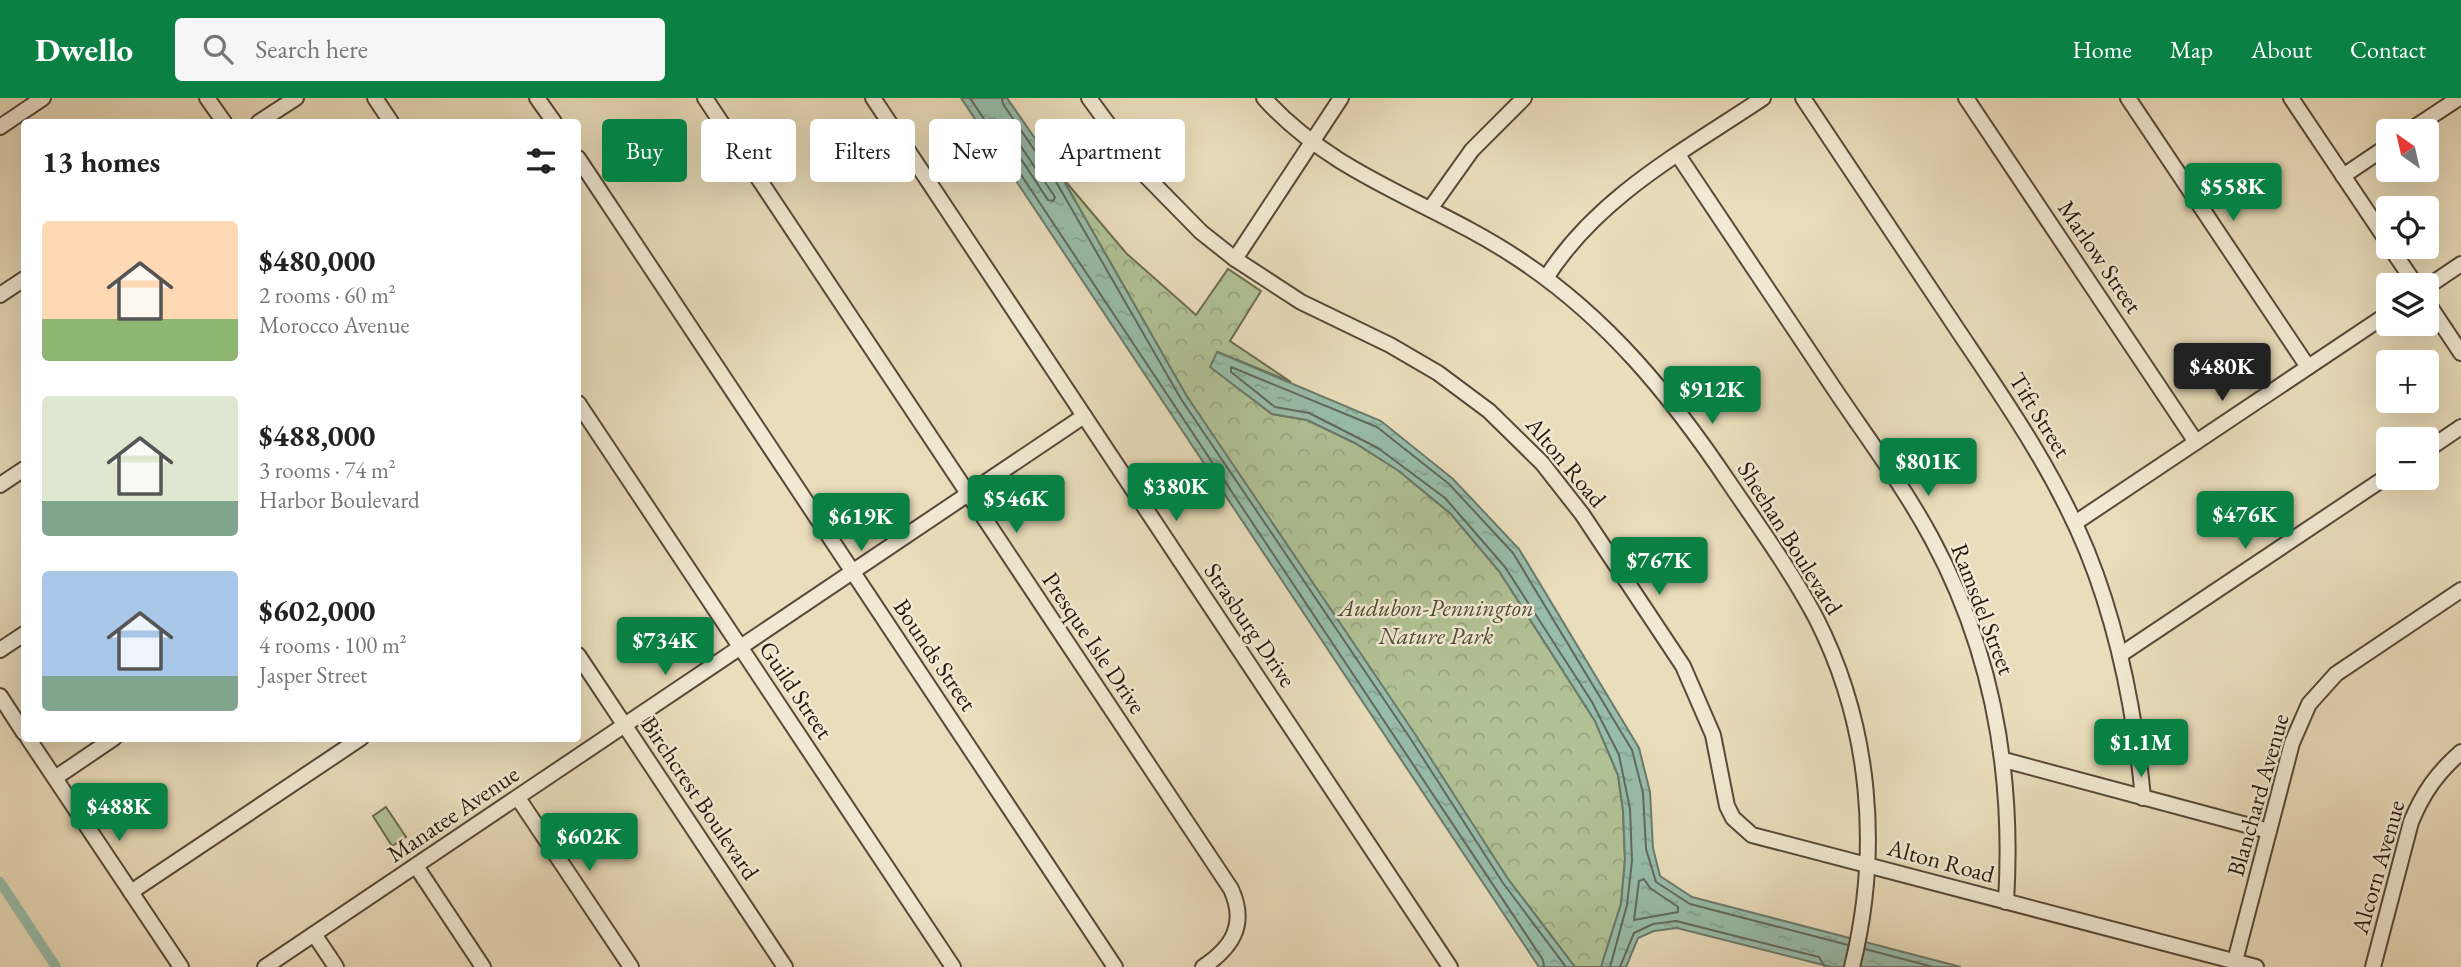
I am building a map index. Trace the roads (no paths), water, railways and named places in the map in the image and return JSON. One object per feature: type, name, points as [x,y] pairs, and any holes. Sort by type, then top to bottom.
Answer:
[{"type":"street","points":[[0,127],[43,98]]},
{"type":"street","points":[[207,98],[222,119]]},
{"type":"street","points":[[264,119],[296,98]]},
{"type":"street","points":[[375,98],[389,119]]},
{"type":"street","points":[[537,98],[552,119]]},
{"type":"street","name":"Presque Isle Drive","points":[[705,98],[1231,889],[1239,913],[1234,939],[1227,949],[1203,967]]},
{"type":"street","name":"Strasburg Drive","points":[[873,98],[1450,967]]},
{"type":"street","name":"Alton Road","points":[[1089,98],[1146,176],[1201,232],[1235,259],[1301,302],[1390,345],[1438,373],[1517,436],[1582,514],[1683,666],[1713,735],[1727,806],[1733,818],[1752,835],[2256,967]]},
{"type":"street","name":"Sheehan Boulevard","points":[[1264,98],[1311,142],[1367,179],[1488,239],[1546,278],[1614,335],[1669,396],[1800,590],[1831,652],[1853,718],[1866,787],[1868,866],[1859,938],[1852,967]]},
{"type":"street","points":[[1235,259],[1341,98]]},
{"type":"street","points":[[1430,209],[1472,150],[1524,98]]},
{"type":"street","points":[[1546,278],[1569,245],[1599,212],[1763,98]]},
{"type":"street","name":"Tift Street","points":[[1803,98],[2023,428],[2075,523],[2101,590],[2120,655],[2136,730],[2143,798]]},
{"type":"street","name":"Marlow Street","points":[[1966,98],[2196,442]]},
{"type":"street","points":[[2128,98],[2308,367]]},
{"type":"street","points":[[2291,98],[2376,225]]},
{"type":"street","points":[[2427,119],[2456,99]]},
{"type":"street","points":[[2343,176],[2376,154]]},
{"type":"street","name":"Ramsdel Street","points":[[1678,155],[1932,538],[1961,599],[1980,652],[1994,705],[2004,760],[2009,835],[2006,902]]},
{"type":"street","name":"Bounds Street","points":[[581,163],[1115,967]]},
{"type":"street","points":[[2439,279],[2461,264]]},
{"type":"street","points":[[0,295],[21,281]]},
{"type":"street","points":[[2439,320],[2461,353]]},
{"type":"street","points":[[2075,523],[2376,322]]},
{"type":"street","name":"Guild Street","points":[[581,407],[953,967]]},
{"type":"street","name":"Manatee Avenue","points":[[265,967],[1084,416]]},
{"type":"street","points":[[2439,442],[2461,427]]},
{"type":"street","points":[[0,485],[21,471]]},
{"type":"street","points":[[2120,655],[2376,484]]},
{"type":"street","name":"Blanchard Avenue","points":[[2235,961],[2296,729],[2317,694],[2336,674],[2461,590]]},
{"type":"street","points":[[0,650],[21,636]]},
{"type":"street","name":"Birchcrest Boulevard","points":[[581,660],[785,967]]},
{"type":"street","points":[[0,696],[21,728]]},
{"type":"street","points":[[31,742],[181,967]]},
{"type":"street","points":[[55,778],[108,742]]},
{"type":"street","points":[[131,892],[355,742]]},
{"type":"street","name":"Alcorn Avenue","points":[[2373,967],[2411,822],[2432,780],[2461,752]]},
{"type":"street","points":[[2004,760],[2269,831]]},
{"type":"street","points":[[518,798],[631,967]]},
{"type":"street","points":[[416,866],[483,967]]},
{"type":"street","points":[[314,934],[336,967]]},
{"type":"water","points":[[961,98],[1007,98],[1035,138],[1035,182],[1064,182],[1186,395],[1415,734],[1508,879],[1575,967],[1539,967],[1017,182],[1021,182],[1021,119],[975,119]]},
{"type":"water","points":[[1217,352],[1381,421],[1453,479],[1519,549],[1639,748],[1650,792],[1653,848],[1660,876],[1692,897],[1961,967],[1831,967],[1677,928],[1654,931],[1638,938],[1626,967],[1601,967],[1621,904],[1625,860],[1623,810],[1618,775],[1595,721],[1499,571],[1451,514],[1399,471],[1355,443],[1307,420],[1272,414],[1210,367]]},
{"type":"waterway","points":[[0,882],[56,967]]},
{"type":"park label","name":"Audubon-Pennington Nature Park","points":[[1436,622]]}]
